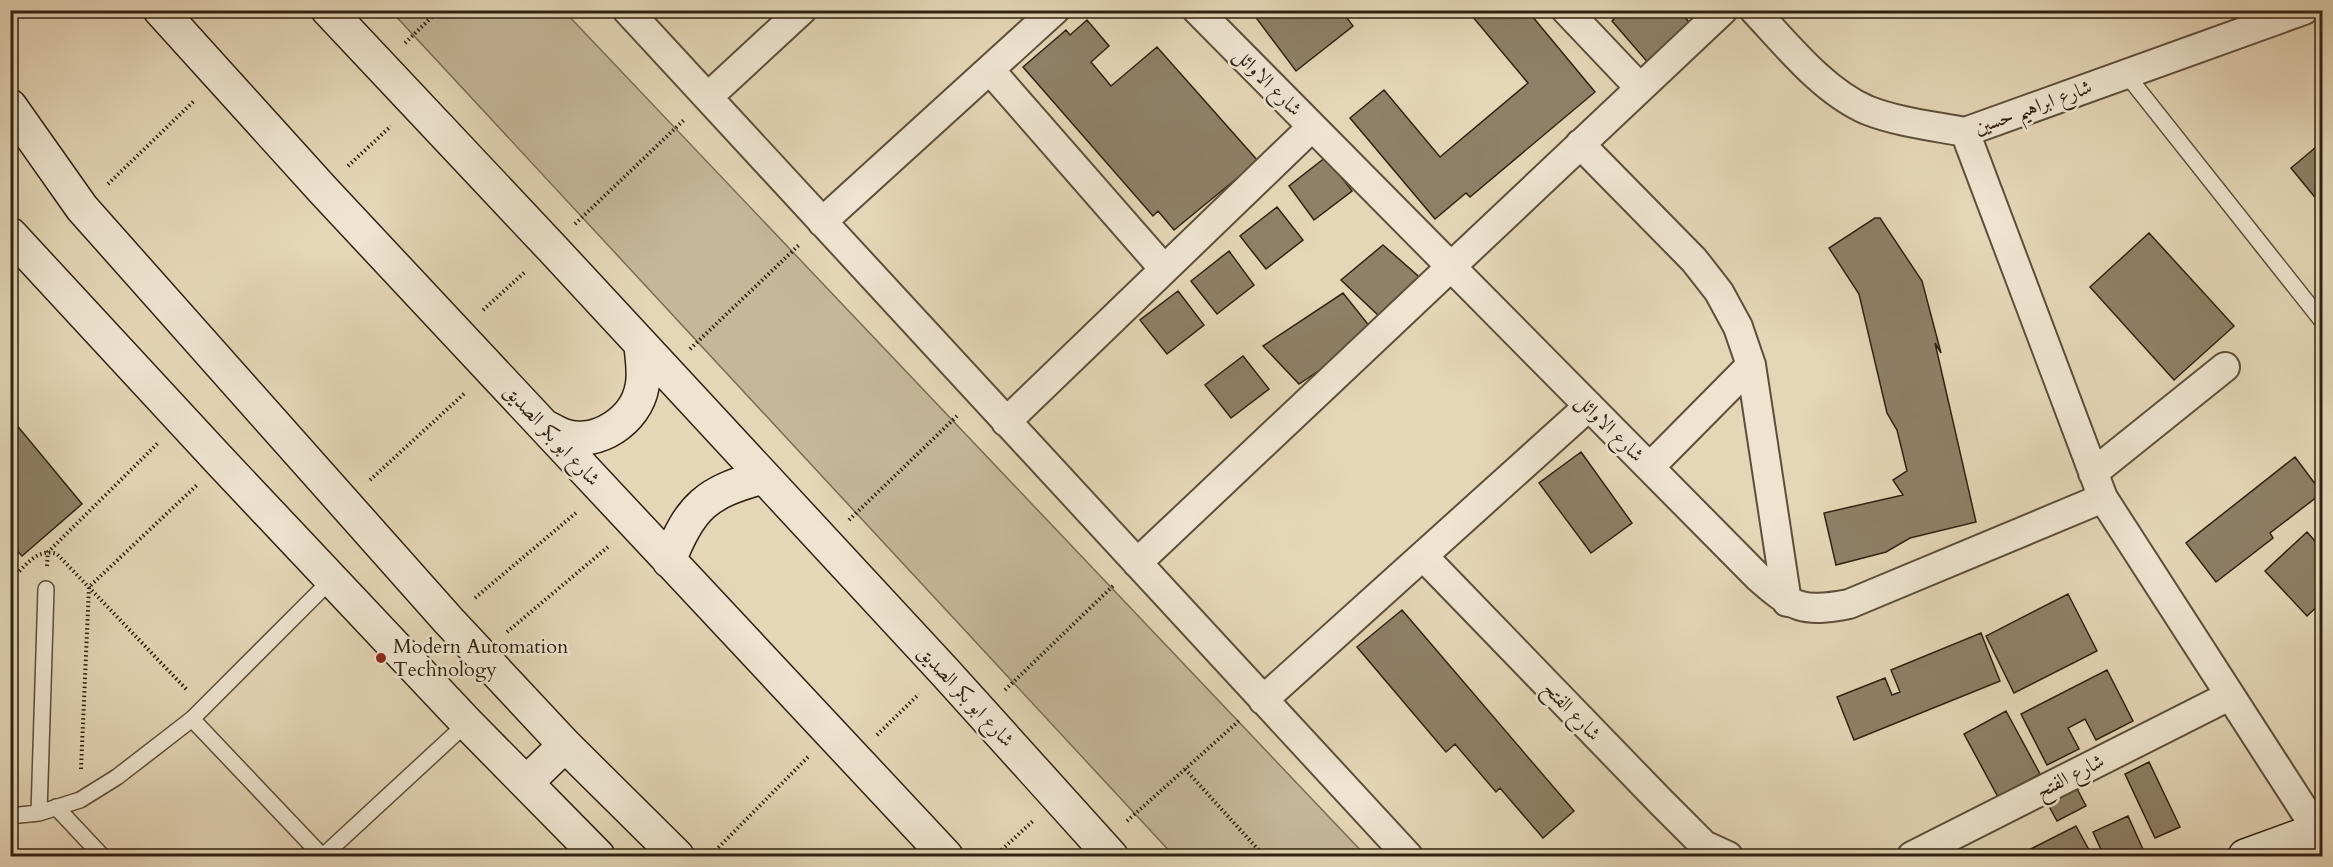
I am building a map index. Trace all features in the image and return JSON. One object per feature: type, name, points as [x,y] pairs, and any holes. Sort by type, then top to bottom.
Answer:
[{"type":"main road","name":"شارع ابو بكر الصديق","points":[[160,10],[323,190],[946,856]]},
{"type":"main road","name":"شارع ابو بكر الصديق","points":[[328,10],[982,712],[1105,851]]},
{"type":"main road","points":[[10,106],[82,208],[347,503],[449,621],[565,745],[677,856]]},
{"type":"main road","points":[[10,234],[221,462],[468,723],[598,856]]},
{"type":"main road","points":[[542,425],[564,436],[579,438],[594,436],[619,424],[634,410],[642,389],[644,374],[641,345]]},
{"type":"main road","points":[[669,561],[681,530],[702,503],[730,486],[763,477]]},
{"type":"main road","points":[[527,782],[565,745]]},
{"type":"main road","points":[[2245,856],[2320,829]]},
{"type":"street","points":[[627,10],[1408,856]]},
{"type":"street","points":[[708,97],[802,10]]},
{"type":"street","points":[[822,222],[1055,10]]},
{"type":"street","name":"شارع الاوائل","points":[[1197,10],[1589,406],[1787,602]]},
{"type":"street","points":[[1566,10],[1640,88]]},
{"type":"street","points":[[1137,564],[1723,10]]},
{"type":"street","name":"شارع ابراهيم حسين","points":[[1754,10],[1822,80],[1866,110],[1914,123],[1965,132],[2126,74],[2245,20],[2304,10]]},
{"type":"street","points":[[990,70],[1164,269]]},
{"type":"street","points":[[1006,422],[1312,127]]},
{"type":"street","points":[[1965,132],[2098,485],[2229,696],[2320,829]]},
{"type":"street","points":[[1580,144],[1694,260],[1738,327],[1751,365],[1787,602],[1818,610],[1849,604],[2098,485],[2225,367]]},
{"type":"street","points":[[1650,467],[1751,365]]},
{"type":"street","points":[[1263,700],[1589,406]]},
{"type":"street","name":"شارع الفتح","points":[[1423,556],[1660,802],[1704,845],[1728,856]]},
{"type":"street","name":"شارع الفتح","points":[[1912,856],[2229,696]]},
{"type":"lane","points":[[2126,74],[2322,321]]},
{"type":"lane","points":[[10,816],[39,813],[80,800],[117,777],[204,708],[332,579]]},
{"type":"lane","points":[[39,813],[46,590]]},
{"type":"lane","points":[[192,719],[322,856],[468,723]]},
{"type":"lane","points":[[56,807],[102,856]]},
{"type":"path","points":[[381,66],[439,10]]},
{"type":"path","points":[[82,208],[220,76]]},
{"type":"path","points":[[459,333],[708,97]]},
{"type":"path","points":[[323,190],[416,103]]},
{"type":"path","points":[[666,372],[822,222]]},
{"type":"path","points":[[347,503],[491,369]]},
{"type":"path","points":[[825,543],[980,394]]},
{"type":"path","points":[[46,590],[48,552],[182,419]]},
{"type":"path","points":[[80,800],[89,587],[221,462]]},
{"type":"path","points":[[449,621],[603,490]]},
{"type":"path","points":[[482,654],[635,524]]},
{"type":"path","points":[[10,581],[37,555],[48,552],[57,554],[204,708]]},
{"type":"path","points":[[982,712],[1137,564]]},
{"type":"path","points":[[853,758],[944,671]]},
{"type":"path","points":[[1105,851],[1185,769],[1263,700]]},
{"type":"path","points":[[709,856],[831,734]]},
{"type":"path","points":[[1185,769],[1264,856]]},
{"type":"path","points":[[995,856],[1058,796]]},
{"type":"shaded area","points":[[391,11],[564,11],[1366,856],[1174,856]]},
{"type":"building","points":[[1268,10],[1341,10],[1353,26],[1296,71],[1257,19]]},
{"type":"building","points":[[1467,10],[1527,10],[1595,92],[1470,197],[1466,193],[1435,219],[1350,118],[1384,90],[1440,157],[1528,83]]},
{"type":"building","points":[[1622,10],[1679,10],[1693,27],[1650,65],[1612,21]]},
{"type":"building","points":[[1087,20],[1109,46],[1091,62],[1111,86],[1157,47],[1258,161],[1174,230],[1158,211],[1153,216],[1023,67],[1066,30],[1070,35]]},
{"type":"building","points":[[2322,142],[2322,206],[2291,168]]},
{"type":"building","points":[[1326,157],[1352,191],[1314,220],[1289,186]]},
{"type":"building","points":[[1277,207],[1303,240],[1266,269],[1240,236]]},
{"type":"building","points":[[1875,218],[1880,218],[1922,281],[1941,353],[1935,343],[1976,522],[1910,538],[1886,552],[1836,565],[1824,513],[1903,495],[1893,480],[1907,471],[1897,430],[1887,413],[1859,294],[1829,248]]},
{"type":"building","points":[[2149,233],[2234,326],[2174,380],[2090,287]]},
{"type":"building","points":[[1383,245],[1425,282],[1380,317],[1341,280]]},
{"type":"building","points":[[1229,251],[1254,285],[1217,314],[1191,281]]},
{"type":"building","points":[[1178,291],[1204,325],[1167,354],[1140,320]]},
{"type":"building","points":[[1343,293],[1375,333],[1299,384],[1263,346]]},
{"type":"building","points":[[1243,356],[1269,389],[1231,418],[1205,385]]},
{"type":"building","points":[[10,417],[82,504],[22,556],[10,543]]},
{"type":"building","points":[[1581,452],[1632,523],[1591,553],[1539,483]]},
{"type":"building","points":[[2295,457],[2322,493],[2270,533],[2273,538],[2216,582],[2186,543]]},
{"type":"building","points":[[2307,532],[2322,549],[2322,602],[2307,616],[2265,571]]},
{"type":"building","points":[[2068,594],[2097,651],[2014,693],[1986,636]]},
{"type":"building","points":[[1402,610],[1574,811],[1543,838],[1500,788],[1496,792],[1455,744],[1446,752],[1357,647]]},
{"type":"building","points":[[1981,633],[2000,681],[1854,740],[1837,697],[1885,678],[1892,695],[1900,692],[1891,670]]},
{"type":"building","points":[[2107,670],[2133,721],[2096,740],[2085,719],[2068,728],[2079,749],[2047,765],[2021,714]]},
{"type":"building","points":[[2006,711],[2040,774],[1998,797],[1964,734]]},
{"type":"building","points":[[2149,762],[2180,827],[2155,838],[2125,774]]},
{"type":"building","points":[[2074,783],[2086,806],[2057,821],[2045,799]]},
{"type":"building","points":[[2128,816],[2146,856],[2104,856],[2093,832]]},
{"type":"building","points":[[2076,826],[2089,850],[2076,856],[2017,856]]},
{"type":"place","name":"Modern Automation Technology","points":[[381,658]]}]
